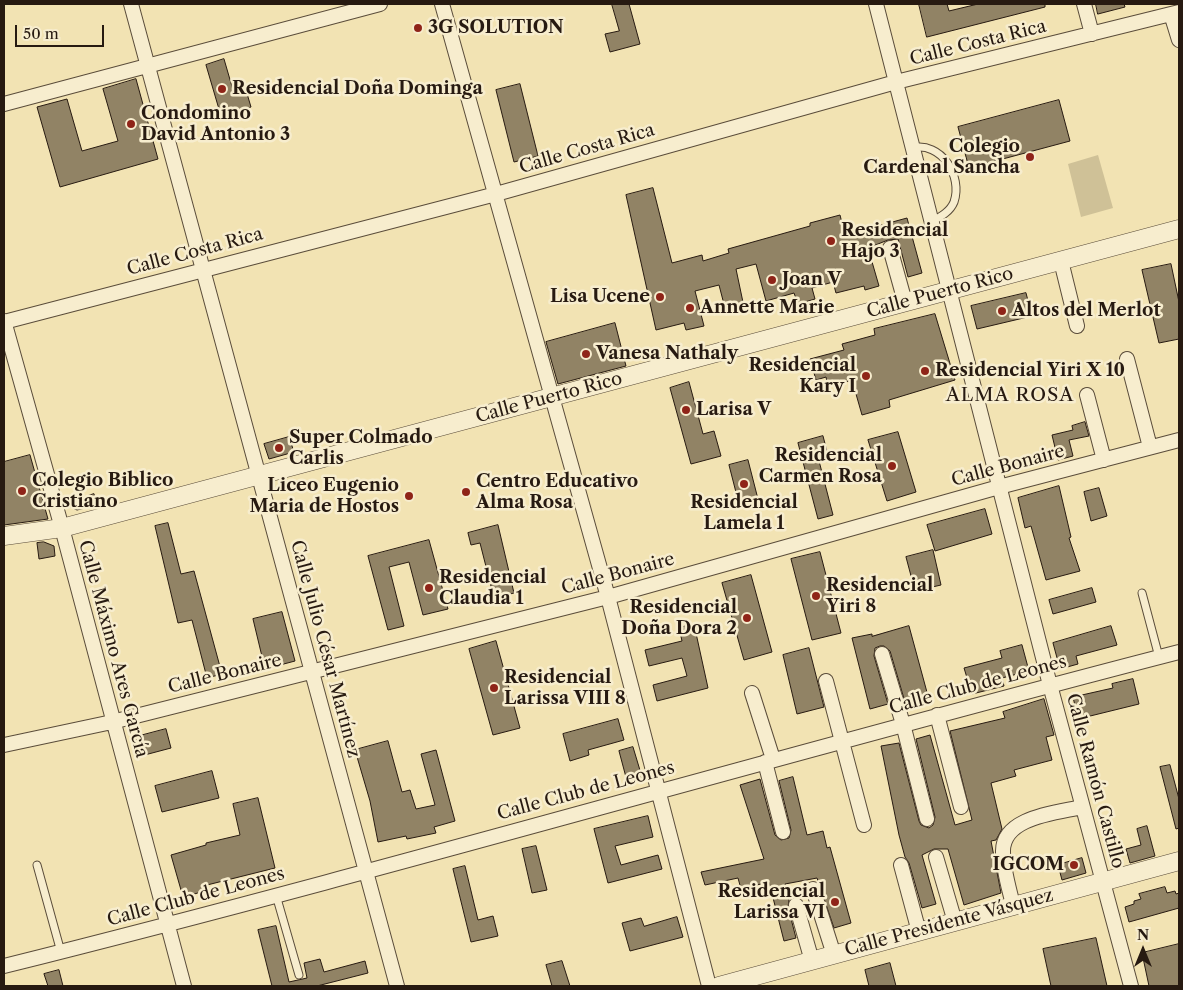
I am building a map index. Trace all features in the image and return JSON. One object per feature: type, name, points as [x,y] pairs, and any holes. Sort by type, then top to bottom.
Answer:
[{"type":"street","name":"Calle Julio César Martínez","points":[[131,4],[397,986]]},
{"type":"street","points":[[4,104],[380,4]]},
{"type":"street","points":[[442,4],[608,597],[709,986]]},
{"type":"street","name":"Calle Ramón Castillo","points":[[876,4],[948,291],[1130,986]]},
{"type":"street","points":[[1084,4],[1092,34]]},
{"type":"street","points":[[1175,13],[1179,40]]},
{"type":"street","name":"Calle Costa Rica","points":[[4,322],[496,194],[896,82],[1175,13]]},
{"type":"street","name":"Calle Puerto Rico","points":[[4,536],[62,528],[259,473],[553,398],[1179,229]]},
{"type":"street","points":[[890,248],[905,302]]},
{"type":"street","points":[[1061,261],[1077,326]]},
{"type":"street","name":"Calle Máximo Ares García","points":[[4,322],[62,528],[112,722],[184,986]]},
{"type":"street","points":[[1127,359],[1150,447]]},
{"type":"street","points":[[1086,395],[1104,460]]},
{"type":"street","name":"Calle Bonaire","points":[[4,745],[112,722],[608,597],[999,487],[1179,440]]},
{"type":"street","name":"Calle Club de Leones","points":[[4,966],[168,925],[769,760],[1179,652]]},
{"type":"street","points":[[882,654],[903,724],[927,820]]},
{"type":"street","points":[[826,681],[864,825]]},
{"type":"street","points":[[752,693],[769,760],[784,832]]},
{"type":"street","points":[[937,716],[961,807]]},
{"type":"street","points":[[1013,905],[1003,854],[1006,836],[1018,823],[1082,806]]},
{"type":"street","points":[[936,857],[955,922]]},
{"type":"street","name":"Calle Presidente Vásquez","points":[[719,986],[1179,861]]},
{"type":"street","points":[[901,865],[919,932]]},
{"type":"street","points":[[813,889],[834,955]]},
{"type":"street","points":[[796,905],[812,961]]},
{"type":"lane","points":[[912,148],[918,146],[936,150],[946,159],[952,171],[955,190],[954,202],[948,211],[931,222]]},
{"type":"lane","points":[[1142,593],[1159,657]]},
{"type":"lane","points":[[37,865],[61,952]]},
{"type":"lane","points":[[276,895],[299,975]]},
{"type":"shaded area","points":[[1098,155],[1113,208],[1081,217],[1068,164]]},
{"type":"building","points":[[612,4],[629,4],[640,44],[610,52],[605,34],[619,31]]},
{"type":"building","points":[[919,4],[947,4],[949,11],[978,4],[1045,4],[1045,7],[927,37]]},
{"type":"building","points":[[1096,4],[1124,4],[1125,7],[1098,14]]},
{"type":"building","name":"Residencial Doña Dominga","points":[[224,59],[233,90],[245,87],[251,107],[221,116],[206,65]]},
{"type":"building","name":"Condomino David Antonio 3","points":[[136,79],[158,159],[60,187],[37,107],[67,99],[82,151],[118,141],[103,89]]},
{"type":"building","points":[[520,84],[538,156],[514,162],[496,90]]},
{"type":"building","points":[[1059,100],[1070,141],[969,168],[958,127]]},
{"type":"building","points":[[653,188],[672,263],[702,255],[703,261],[729,253],[728,249],[810,226],[810,223],[840,215],[845,235],[907,218],[922,273],[908,277],[898,239],[888,240],[868,248],[879,286],[865,290],[864,286],[836,293],[833,282],[812,288],[815,299],[798,304],[794,293],[766,301],[756,264],[736,269],[744,307],[726,312],[719,285],[695,291],[704,326],[686,330],[684,323],[656,330],[626,195]]},
{"type":"building","points":[[1171,264],[1179,302],[1179,339],[1159,343],[1142,270]]},
{"type":"building","name":"Altos del Merlot","points":[[1026,293],[1032,316],[977,329],[971,306]]},
{"type":"building","points":[[935,314],[955,380],[889,400],[890,407],[862,415],[852,380],[828,387],[826,377],[816,380],[810,359],[844,350],[842,344],[875,335],[874,329]]},
{"type":"building","name":"Vanesa Nathaly","points":[[615,323],[626,366],[558,384],[546,342]]},
{"type":"building","name":"Larisa V","points":[[689,382],[703,434],[714,431],[721,456],[691,464],[670,388]]},
{"type":"building","points":[[1085,422],[1089,436],[1069,440],[1073,456],[1058,460],[1052,435],[1073,430],[1072,426]]},
{"type":"building","name":"Residencial Carmen Rosa","points":[[898,432],[916,492],[887,501],[868,440]]},
{"type":"building","points":[[823,436],[828,455],[818,457],[833,515],[818,519],[798,443]]},
{"type":"building","name":"Super Colmado Carlis","points":[[289,437],[294,452],[269,459],[264,444]]},
{"type":"building","name":"Colegio Biblico Cristiano","points":[[30,455],[48,519],[4,525],[4,462]]},
{"type":"building","name":"Residencial Lamela 1","points":[[748,460],[759,503],[740,508],[729,465]]},
{"type":"building","points":[[1059,486],[1071,537],[1069,538],[1080,571],[1046,580],[1031,526],[1025,528],[1018,498]]},
{"type":"building","points":[[1099,488],[1107,516],[1091,521],[1084,492]]},
{"type":"building","points":[[94,494],[97,505],[77,510],[64,504]]},
{"type":"building","points":[[985,509],[992,534],[935,551],[927,525]]},
{"type":"building","points":[[168,523],[181,574],[194,571],[222,674],[207,678],[192,620],[178,623],[155,526]]},
{"type":"building","points":[[498,525],[514,593],[494,598],[480,543],[471,545],[468,533]]},
{"type":"building","name":"Residencial Claudia 1","points":[[429,540],[448,609],[423,615],[409,562],[389,567],[404,626],[388,630],[368,556]]},
{"type":"building","points":[[44,542],[54,546],[55,556],[39,559],[37,543]]},
{"type":"building","points":[[933,550],[941,585],[915,591],[906,557]]},
{"type":"building","name":"Residencial Yiri 8","points":[[820,552],[841,633],[812,640],[791,559]]},
{"type":"building","name":"Residencial Doña Dora 2","points":[[751,575],[772,652],[744,660],[722,583]]},
{"type":"building","points":[[1092,588],[1096,602],[1053,614],[1049,600]]},
{"type":"building","points":[[282,612],[295,661],[265,669],[253,619]]},
{"type":"building","points":[[694,624],[708,688],[657,701],[653,685],[687,676],[682,658],[649,666],[645,650],[682,641],[679,628]]},
{"type":"building","points":[[909,626],[928,696],[905,702],[890,651],[884,646],[880,646],[875,648],[874,656],[888,704],[870,709],[852,638],[872,634],[872,636]]},
{"type":"building","points":[[1111,626],[1117,645],[1076,656],[1078,664],[1060,669],[1053,643]]},
{"type":"building","name":"Residencial Larissa VIII 8","points":[[496,641],[520,728],[493,735],[469,649]]},
{"type":"building","points":[[1022,645],[1029,671],[1002,678],[1004,686],[972,694],[964,668],[1002,658],[1000,651]]},
{"type":"building","points":[[809,648],[824,707],[797,714],[783,655]]},
{"type":"building","points":[[1133,679],[1139,704],[1078,719],[1073,697],[1113,688],[1112,684]]},
{"type":"building","points":[[1044,699],[1054,735],[1046,737],[1052,760],[1014,770],[1016,776],[991,783],[1002,829],[996,840],[991,841],[1001,893],[964,905],[948,849],[934,849],[922,855],[936,904],[922,908],[899,835],[881,746],[899,743],[919,821],[921,825],[929,828],[933,825],[935,817],[916,739],[930,735],[955,825],[972,820],[950,731],[1005,718],[1003,712]]},
{"type":"building","points":[[618,719],[624,740],[588,750],[589,755],[570,761],[563,734]]},
{"type":"building","points":[[166,729],[171,748],[137,757],[132,738]]},
{"type":"building","points":[[388,741],[402,792],[410,790],[416,809],[435,805],[421,754],[436,750],[455,821],[434,827],[436,833],[407,839],[406,836],[378,842],[370,801],[355,750]]},
{"type":"building","points":[[633,747],[642,777],[627,781],[619,751]]},
{"type":"building","points":[[1170,765],[1179,799],[1179,828],[1176,829],[1160,767]]},
{"type":"building","points":[[212,771],[219,798],[162,812],[155,786]]},
{"type":"building","points":[[793,777],[807,835],[823,831],[827,848],[830,847],[851,923],[834,928],[817,878],[785,884],[789,900],[788,907],[796,938],[784,941],[769,882],[741,889],[738,878],[705,885],[701,872],[764,859],[740,785],[760,779],[775,835],[781,840],[789,838],[791,830],[779,781]]},
{"type":"building","points":[[258,798],[275,868],[207,885],[209,890],[183,897],[171,855],[206,845],[206,843],[240,835],[233,804]]},
{"type":"building","points":[[648,816],[653,837],[615,846],[621,865],[658,855],[662,869],[608,883],[594,829]]},
{"type":"building","points":[[1147,826],[1155,856],[1130,863],[1126,849],[1141,845],[1137,829]]},
{"type":"building","points":[[536,846],[547,890],[532,893],[522,849]]},
{"type":"building","points":[[1082,858],[1086,873],[1062,880],[1058,865]]},
{"type":"building","points":[[465,866],[478,920],[493,916],[498,936],[471,942],[453,869]]},
{"type":"building","points":[[1165,887],[1167,893],[1175,891],[1176,894],[1179,893],[1179,908],[1129,922],[1125,907],[1141,899],[1139,894]]},
{"type":"building","points":[[677,917],[683,937],[630,951],[622,923],[641,918],[644,926]]},
{"type":"building","points":[[276,926],[289,982],[307,978],[304,963],[320,959],[324,972],[365,961],[368,973],[317,986],[272,986],[258,930]]},
{"type":"building","points":[[1096,938],[1107,986],[1051,986],[1043,949]]},
{"type":"building","points":[[1179,944],[1179,986],[1149,986],[1142,953]]},
{"type":"building","points":[[562,961],[570,986],[552,986],[546,965]]},
{"type":"building","points":[[890,963],[896,986],[869,986],[865,970]]},
{"type":"building","points":[[59,970],[63,986],[48,986],[44,974]]},
{"type":"place","name":"3G SOLUTION","points":[[418,28]]},
{"type":"place","name":"Residencial Doña Dominga","points":[[222,89]]},
{"type":"place","name":"Condomino David Antonio 3","points":[[131,124]]},
{"type":"place","name":"Colegio Cardenal Sancha","points":[[1030,157]]},
{"type":"place","name":"Residencial Hajo 3","points":[[831,241]]},
{"type":"place","name":"Joan V","points":[[772,280]]},
{"type":"place","name":"Lisa Ucene","points":[[660,297]]},
{"type":"place","name":"Annette Marie","points":[[690,308]]},
{"type":"place","name":"Altos del Merlot","points":[[1002,311]]},
{"type":"place","name":"Vanesa Nathaly","points":[[586,354]]},
{"type":"place","name":"Residencial Yiri X 10","points":[[925,371]]},
{"type":"place","name":"Residencial Kary I","points":[[866,376]]},
{"type":"place","name":"Larisa V","points":[[686,410]]},
{"type":"place","name":"Super Colmado Carlis","points":[[279,448]]},
{"type":"place","name":"Residencial Carmen Rosa","points":[[892,466]]},
{"type":"place","name":"Residencial Lamela 1","points":[[744,484]]},
{"type":"place","name":"Colegio Biblico Cristiano","points":[[22,491]]},
{"type":"place","name":"Centro Educativo Alma Rosa","points":[[466,492]]},
{"type":"place","name":"Liceo Eugenio Maria de Hostos","points":[[409,496]]},
{"type":"place","name":"Residencial Claudia 1","points":[[429,588]]},
{"type":"place","name":"Residencial Yiri 8","points":[[816,596]]},
{"type":"place","name":"Residencial Doña Dora 2","points":[[747,618]]},
{"type":"place","name":"Residencial Larissa VIII 8","points":[[494,688]]},
{"type":"place","name":"IGCOM","points":[[1074,865]]},
{"type":"place","name":"Residencial Larissa VI","points":[[835,902]]},
{"type":"district","name":"ALMA ROSA","points":[[1010,396]]}]
